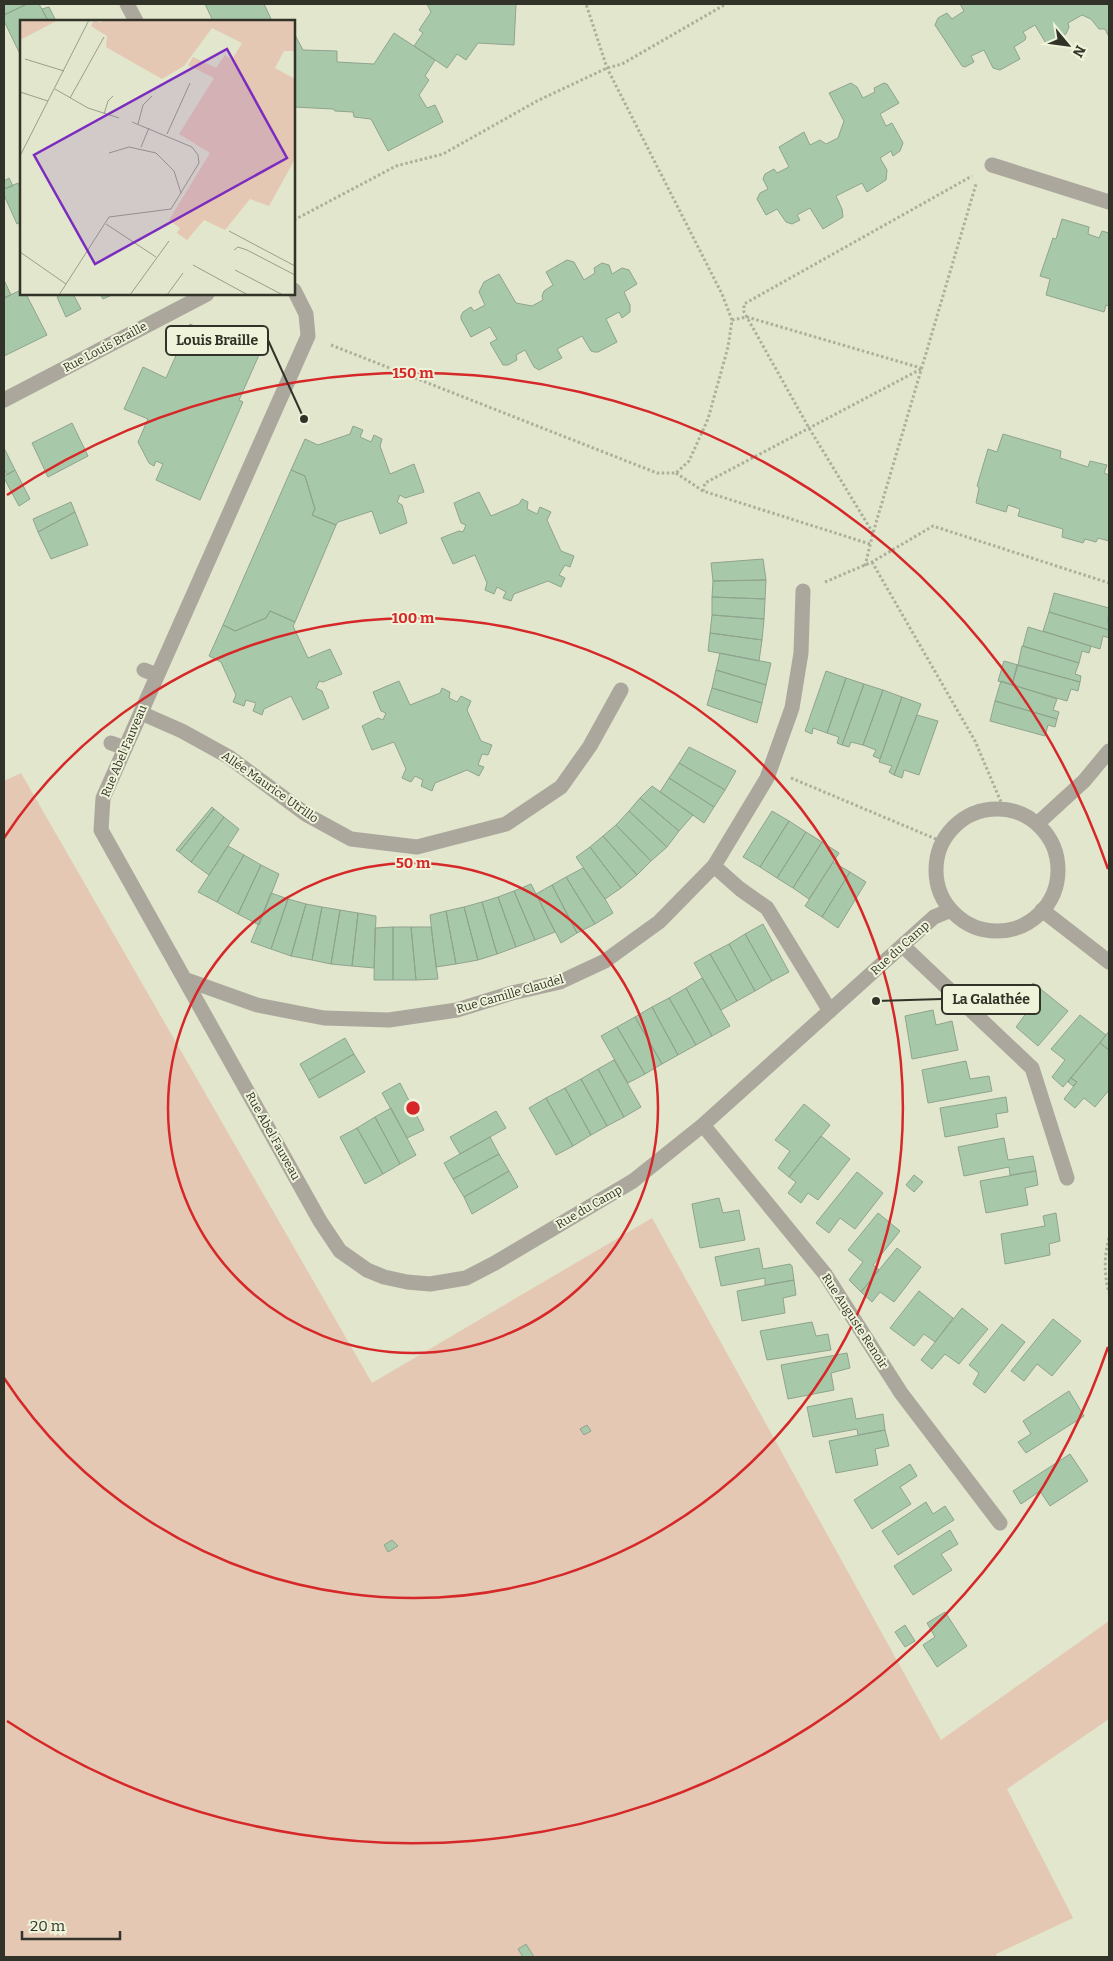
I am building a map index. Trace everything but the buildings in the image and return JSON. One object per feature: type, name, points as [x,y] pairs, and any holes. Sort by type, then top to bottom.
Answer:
[{"type":"street","points":[[127,4],[135,20]]},
{"type":"street","points":[[986,168],[1109,202]]},
{"type":"street","points":[[295,292],[306,314],[308,336]]},
{"type":"street","name":"Rue Louis Braille","points":[[4,400],[205,295]]},
{"type":"street","name":"Rue Abel Fauveau","points":[[308,336],[150,672],[141,713],[118,746],[103,798],[101,830],[187,980],[320,1221]]},
{"type":"street","name":"Rue Camille Claudel","points":[[187,980],[257,1005],[324,1018],[389,1020],[457,1010],[512,993],[560,982],[605,961],[659,922],[714,866],[767,778],[792,708],[801,653],[803,591]]},
{"type":"street","name":"Allée Maurice Utrillo","points":[[141,713],[182,731],[230,757],[307,815],[351,840],[417,847],[506,824],[561,787],[590,746],[620,690]]},
{"type":"street","points":[[1037,824],[1084,780],[1109,752]]},
{"type":"street","points":[[1004,809],[1022,814],[1037,824],[1049,838],[1056,856],[1058,875],[1053,894],[1042,910],[1030,921],[1014,928],[997,931],[980,928],[964,921],[951,910],[941,895],[936,877],[937,859],[943,842],[954,827],[968,816],[986,810],[1004,809]]},
{"type":"street","points":[[714,866],[740,889],[767,908],[830,1011]]},
{"type":"street","name":"Rue du Camp","points":[[320,1221],[340,1250],[367,1270],[384,1277],[430,1284],[466,1278],[495,1263],[633,1181],[703,1125],[934,917],[951,910]]},
{"type":"street","points":[[1042,910],[1109,962]]},
{"type":"street","points":[[903,946],[1032,1068],[1067,1178]]},
{"type":"street","name":"Rue Auguste Renoir","points":[[703,1125],[825,1274],[901,1393],[1000,1523]]},
{"type":"path","points":[[586,4],[607,68],[722,294],[732,320],[728,347],[708,419],[689,460],[676,473]]},
{"type":"path","points":[[295,219],[396,166],[444,154],[537,101],[607,68],[622,64],[726,4]]},
{"type":"path","points":[[873,533],[809,428],[744,312],[744,304],[986,168]]},
{"type":"path","points":[[865,566],[921,369],[986,168]]},
{"type":"path","points":[[732,320],[747,317],[921,369]]},
{"type":"path","points":[[308,336],[657,473],[676,473],[703,491],[870,544]]},
{"type":"path","points":[[703,491],[705,483],[921,369]]},
{"type":"path","points":[[803,591],[865,566],[933,526],[1109,583]]},
{"type":"path","points":[[872,562],[975,741],[1004,809]]},
{"type":"path","points":[[770,769],[943,842]]},
{"type":"path","points":[[1109,1238],[1105,1253],[1105,1278],[1109,1293]]},
{"type":"shaded area","points":[[21,773],[372,1383],[652,1218],[941,1740],[1109,1621],[1109,1719],[1007,1789],[1073,1918],[996,1954],[997,1957],[4,1957],[4,781]]},
{"type":"place","name":"Louis Braille","points":[[304,419]]},
{"type":"place","name":"La Galathée","points":[[876,1001]]}]
